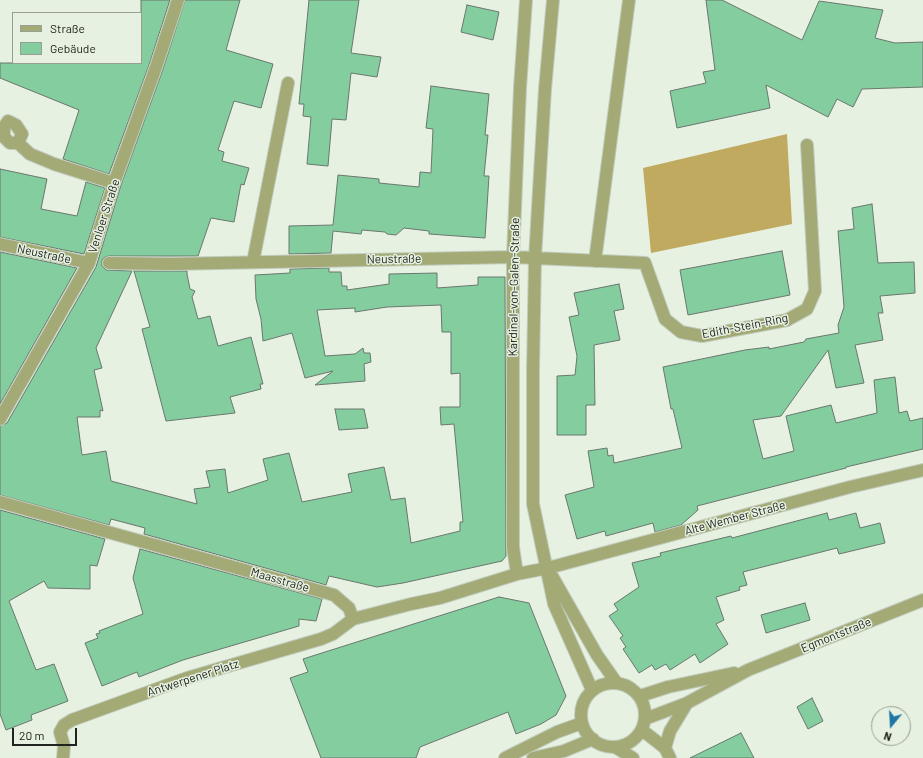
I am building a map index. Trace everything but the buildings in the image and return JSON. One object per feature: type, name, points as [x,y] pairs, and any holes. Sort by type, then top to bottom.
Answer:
[{"type":"street","name":"Venloer Straße","points":[[0,419],[89,263],[114,183],[156,67],[178,0]]},
{"type":"street","name":"Kardinal-von-Galen-Straße","points":[[517,574],[513,547],[513,257],[520,88],[526,0]]},
{"type":"street","name":"Kardinal-von-Galen-Straße","points":[[553,0],[545,89],[535,258],[533,370],[534,504],[554,604],[592,690]]},
{"type":"street","points":[[595,261],[629,0]]},
{"type":"street","points":[[253,262],[288,83]]},
{"type":"street","points":[[18,143],[30,154],[54,164],[114,183]]},
{"type":"street","name":"Edith-Stein-Ring","points":[[535,258],[645,263],[665,319],[682,332],[702,336],[787,320],[807,309],[815,291],[807,145]]},
{"type":"street","name":"Neustraße","points":[[0,244],[89,263]]},
{"type":"street","name":"Neustraße","points":[[109,263],[170,264],[513,257],[535,258]]},
{"type":"street","name":"Alte Wember Straße","points":[[548,568],[850,486],[923,470]]},
{"type":"street","name":"Maasstraße","points":[[0,502],[334,595],[349,608],[353,620]]},
{"type":"street","points":[[353,620],[411,604],[440,598],[517,574],[548,568]]},
{"type":"street","name":"Kardinal-von-Galen-Straße","points":[[548,568],[597,654],[616,682]]},
{"type":"street","name":"Egmontstraße","points":[[644,724],[748,670],[923,600]]},
{"type":"street","name":"Antwerpener Platz","points":[[63,758],[64,746],[60,732],[64,725],[72,720],[187,678],[321,639],[333,634],[353,620]]},
{"type":"street","name":"Egmontstraße","points":[[640,696],[668,687],[748,670]]},
{"type":"street","points":[[616,682],[626,685],[636,691],[640,696],[645,707],[644,724],[635,739],[626,745],[615,747],[603,746],[593,740],[586,732],[582,723],[582,705],[592,690],[603,684],[616,682]]},
{"type":"street","points":[[667,753],[670,731],[687,703]]},
{"type":"street","points":[[505,758],[557,732],[582,723]]},
{"type":"street","points":[[644,724],[667,753]]},
{"type":"street","points":[[533,758],[564,751],[593,740]]},
{"type":"street","points":[[615,747],[633,758]]},
{"type":"shaded area","points":[[787,134],[792,224],[651,253],[643,168]]}]
